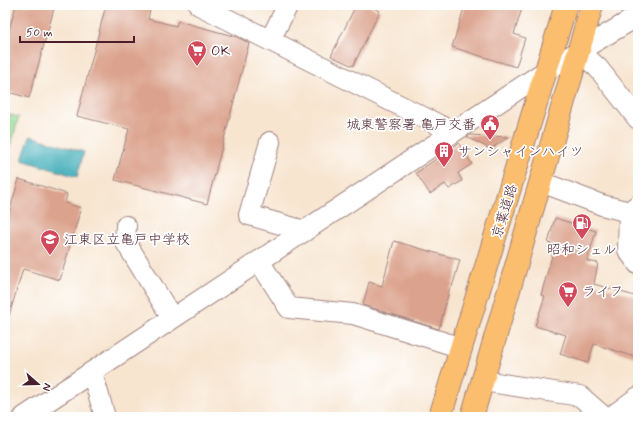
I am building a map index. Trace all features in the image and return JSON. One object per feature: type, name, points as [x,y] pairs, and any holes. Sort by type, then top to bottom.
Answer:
[{"type":"highway","name":"京葉道路","points":[[440,417],[566,5]]},
{"type":"highway","name":"京葉道路","points":[[472,417],[592,5]]},
{"type":"street","points":[[200,5],[453,132]]},
{"type":"street","points":[[270,40],[288,5]]},
{"type":"street","points":[[24,417],[547,70],[638,16]]},
{"type":"street","points":[[579,51],[598,68],[638,119]]},
{"type":"street","points":[[270,142],[249,215],[305,231]]},
{"type":"street","points":[[541,182],[602,205],[633,209],[628,250],[638,264]]},
{"type":"street","points":[[126,226],[125,241],[172,318]]},
{"type":"street","points":[[259,261],[289,308],[353,314],[462,348]]},
{"type":"street","points":[[92,372],[105,417]]},
{"type":"street","points":[[483,381],[580,396],[604,417]]},
{"type":"street","points":[[611,417],[638,397]]},
{"type":"green space","points":[[5,114],[19,117],[5,166]]},
{"type":"water","points":[[30,136],[84,152],[77,177],[22,160]]},
{"type":"building","points":[[16,5],[55,5],[29,98],[5,91],[5,44]]},
{"type":"building","points":[[106,5],[151,5],[148,19],[176,26],[178,21],[237,37],[249,43],[207,204],[115,180],[129,129],[77,116]]},
{"type":"building","points":[[356,5],[367,5],[380,11],[353,66],[331,56]]},
{"type":"building","points":[[465,5],[523,5],[514,34],[525,38],[516,67],[452,47]]},
{"type":"building","points":[[470,135],[509,137],[495,146],[492,150],[467,137]]},
{"type":"building","name":"サンシャインハイツ","points":[[459,143],[472,164],[458,173],[462,181],[449,189],[445,184],[430,194],[416,173]]},
{"type":"building","points":[[19,179],[67,194],[65,203],[81,208],[60,280],[23,269],[8,319],[5,319],[5,226]]},
{"type":"building","points":[[555,218],[596,231],[587,261],[598,263],[594,284],[638,297],[638,358],[594,344],[588,363],[560,354],[566,335],[535,326],[545,296],[541,295],[555,245],[548,243]]},
{"type":"building","points":[[394,241],[460,260],[452,287],[450,287],[439,329],[363,305],[369,282],[382,286]]},
{"type":"place","name":"OK","points":[[197,67]]},
{"type":"place","name":"城東警察署 亀戸交番","points":[[490,141]]},
{"type":"place","name":"サンシャインハイツ","points":[[444,168]]},
{"type":"place","name":"昭和シェル","points":[[582,240]]},
{"type":"place","name":"江東区立亀戸中学校","points":[[50,256]]},
{"type":"place","name":"ライフ","points":[[568,308]]}]
